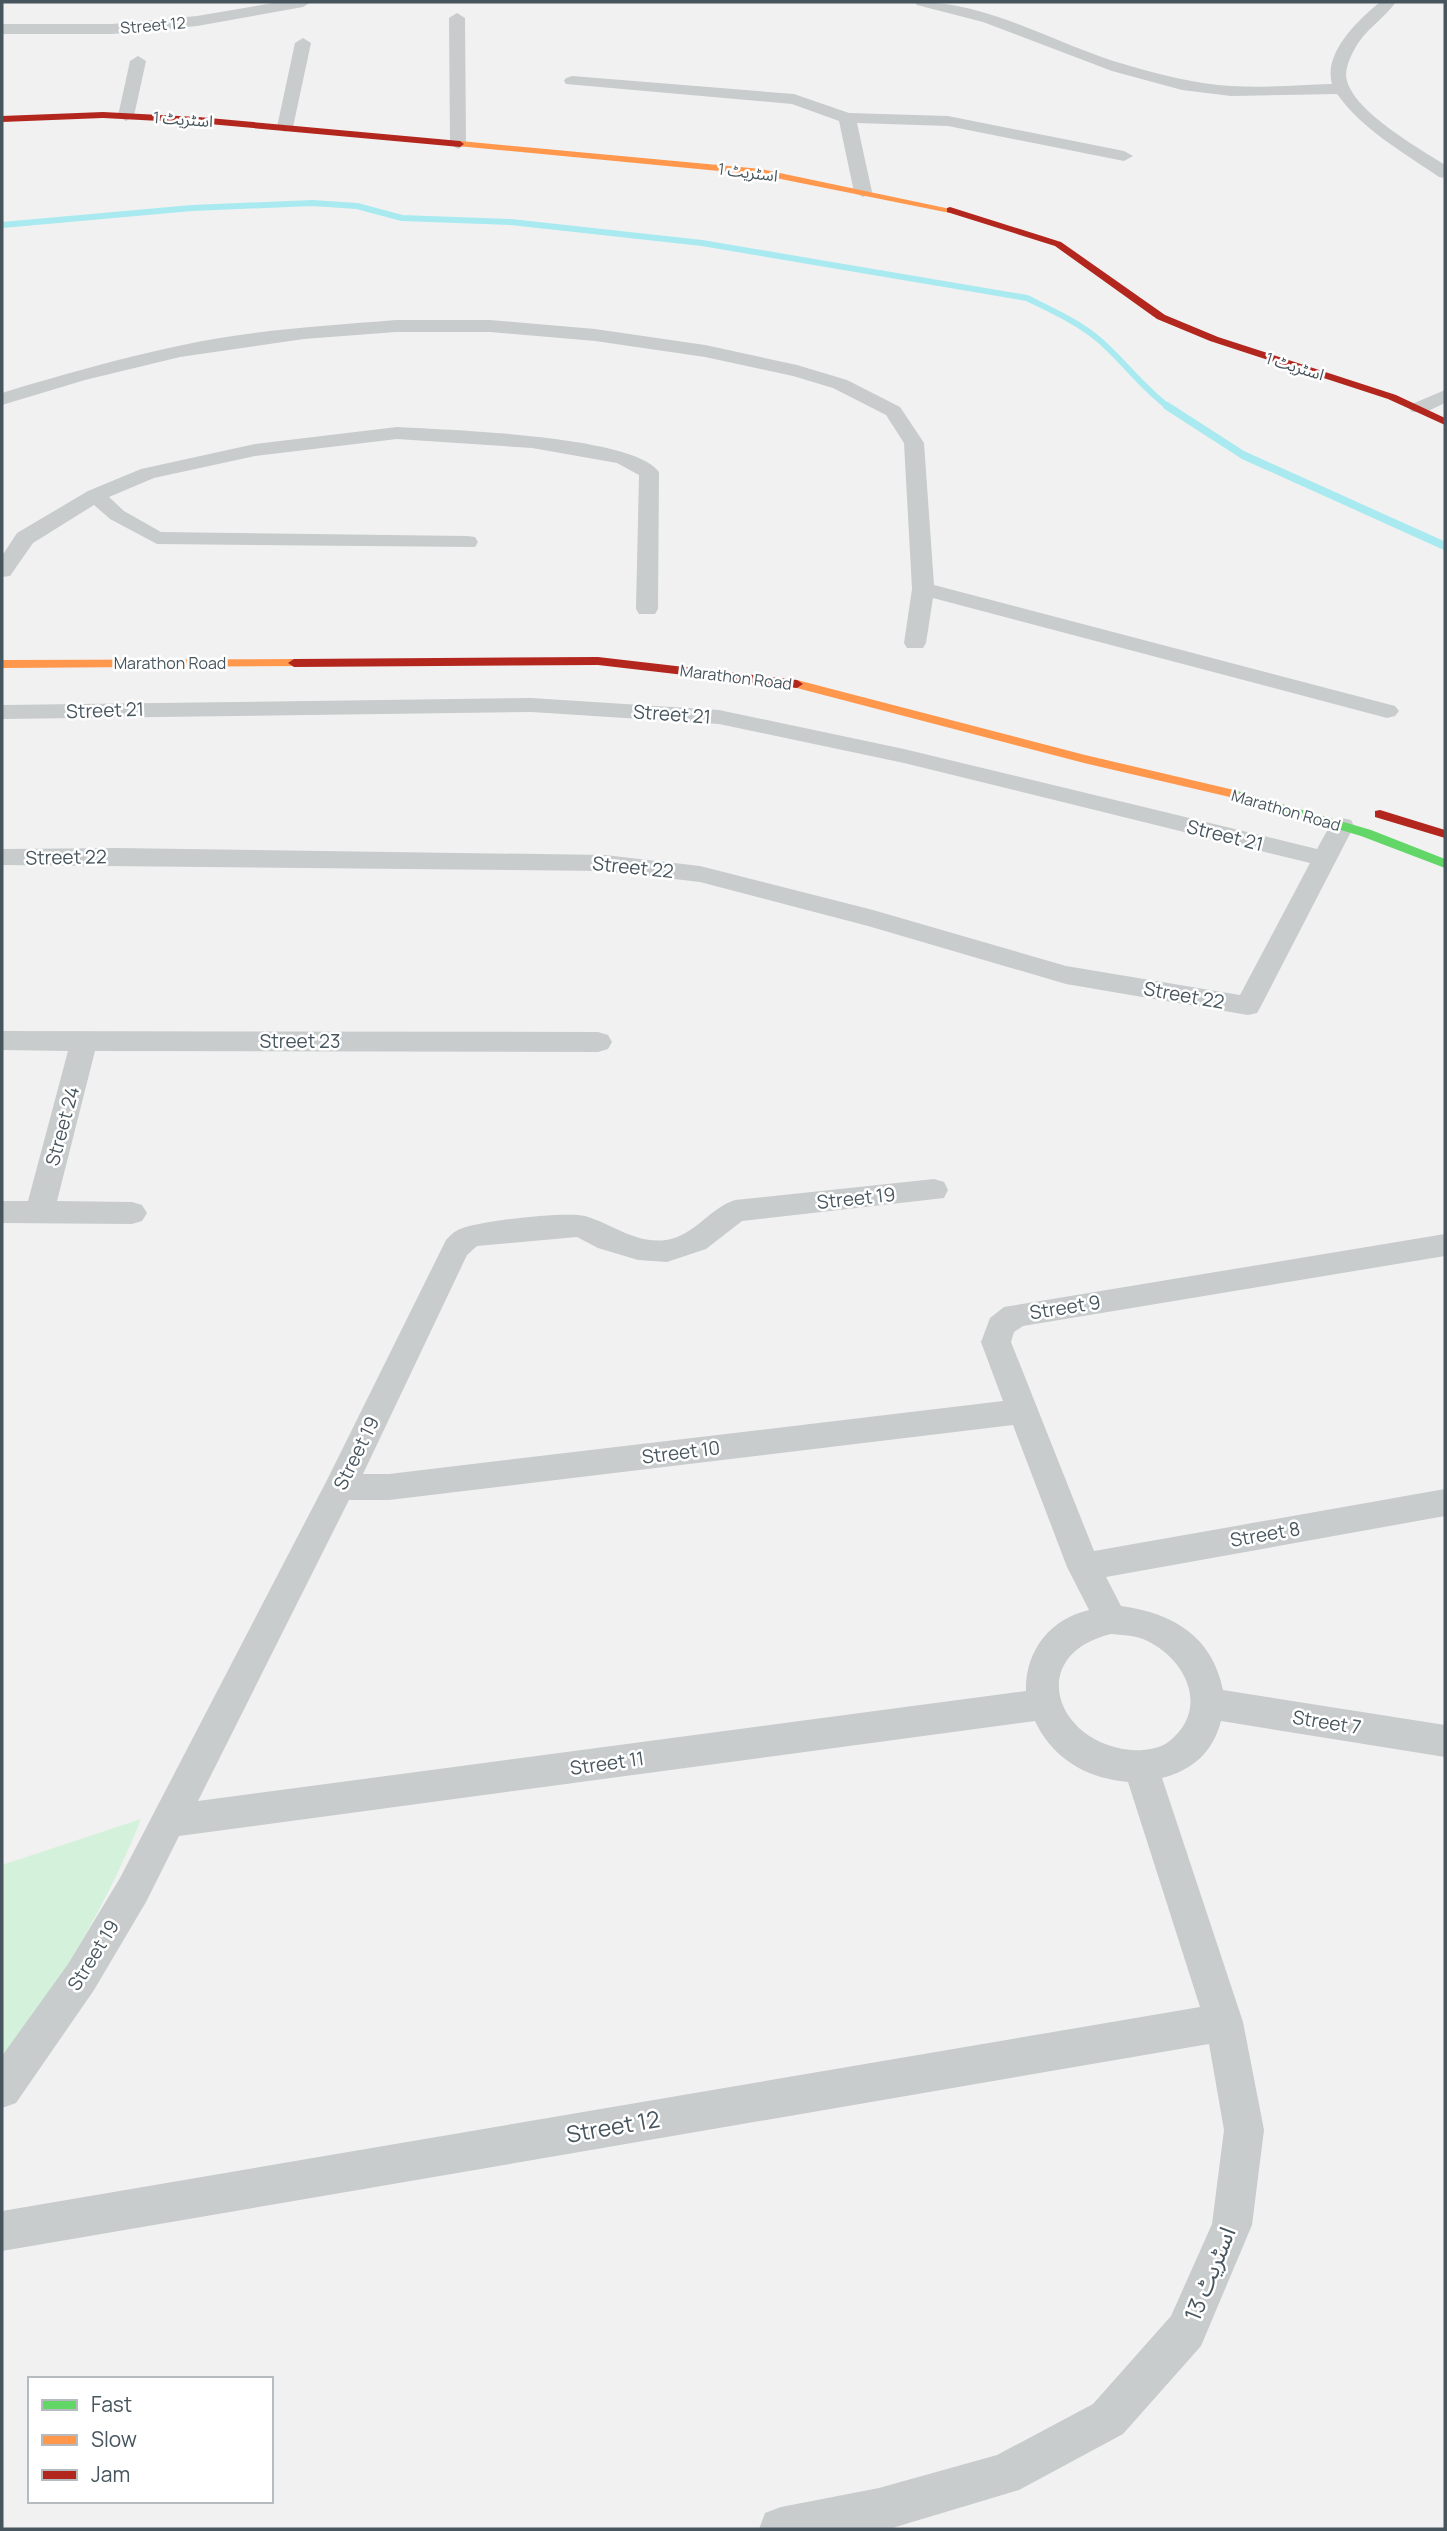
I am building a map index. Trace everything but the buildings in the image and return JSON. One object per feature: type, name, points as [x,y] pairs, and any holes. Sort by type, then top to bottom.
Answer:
[{"type":"street","name":"Street 12","points":[[2,29],[112,29],[153,20],[197,21],[303,2]]},
{"type":"street","points":[[922,2],[988,19],[1118,68],[1182,85],[1231,91],[1342,89]]},
{"type":"street","points":[[1390,2],[1360,29],[1350,43],[1338,78],[1342,89],[1354,105],[1381,129],[1445,173]]},
{"type":"street","points":[[457,18],[458,144]]},
{"type":"street","points":[[285,127],[303,43]]},
{"type":"street","points":[[126,116],[138,61]]},
{"type":"street","points":[[572,81],[794,99],[848,118],[948,121],[1017,132],[1124,156]]},
{"type":"street","name":"اسٹریٹ 1","points":[[2,119],[126,116],[285,127],[761,172],[939,207],[1058,244],[1161,317],[1214,339],[1370,389],[1419,408],[1445,422]]},
{"type":"street","points":[[848,118],[863,192]]},
{"type":"street","points":[[2,399],[78,376],[180,351],[304,333],[396,326],[503,327],[595,335],[705,351],[797,371],[840,384],[894,411],[914,443],[923,589],[915,643]]},
{"type":"street","points":[[1419,408],[1445,396]]},
{"type":"street","points":[[2,571],[25,538],[95,495],[148,473],[255,450],[397,433],[532,442],[623,458],[649,472],[647,609]]},
{"type":"street","points":[[95,495],[117,515],[157,538],[467,542]]},
{"type":"street","points":[[923,589],[1387,711]]},
{"type":"street","name":"Marathon Road","points":[[2,648],[126,647]]},
{"type":"street","name":"Marathon Road","points":[[2,664],[598,661],[798,684],[1084,759],[1228,792],[1445,834]]},
{"type":"street","name":"Street 21","points":[[2,712],[531,705],[719,717],[904,756],[1325,859]]},
{"type":"street","points":[[1325,859],[1350,817]]},
{"type":"street","name":"Marathon Road","points":[[1350,817],[1445,864]]},
{"type":"street","name":"Street 22","points":[[2,857],[116,856],[605,863],[700,874],[873,919],[1066,975],[1248,1006],[1325,859]]},
{"type":"street","name":"Street 23","points":[[2,1041],[598,1042]]},
{"type":"street","name":"Street 24","points":[[40,1212],[84,1041]]},
{"type":"street","name":"Street 19","points":[[2,2089],[81,1977],[129,1897],[340,1486],[456,1248],[467,1238],[482,1233],[581,1226],[608,1240],[638,1250],[667,1251],[696,1241],[735,1211],[934,1190]]},
{"type":"street","points":[[2,1212],[132,1213]]},
{"type":"street","name":"Street 9","points":[[1111,1619],[1084,1567],[996,1342],[1001,1326],[1015,1315],[1445,1245]]},
{"type":"street","name":"Street 10","points":[[340,1486],[388,1487],[1022,1411]]},
{"type":"street","name":"Street 8","points":[[1084,1567],[1445,1502]]},
{"type":"street","points":[[1111,1619],[1147,1624],[1179,1642],[1202,1670],[1209,1703],[1200,1734],[1176,1758],[1141,1767],[1109,1764],[1080,1751],[1058,1730],[1044,1704],[1042,1673],[1055,1646],[1079,1627],[1111,1619]]},
{"type":"street","name":"Street 7","points":[[1209,1703],[1445,1741]]},
{"type":"street","name":"Street 11","points":[[170,1821],[1044,1704]]},
{"type":"street","name":"اسٹریٹ 13","points":[[781,2529],[881,2520],[1003,2475],[1108,2419],[1186,2331],[1232,2225],[1244,2130],[1224,2022],[1141,1767]]},
{"type":"street","name":"Street 12","points":[[2,2231],[1224,2022]]},
{"type":"green space","points":[[141,1819],[112,1883],[79,1945],[2,2062],[2,1865]]},
{"type":"waterway","points":[[2,225],[192,208],[312,203],[357,206],[402,218],[511,222],[702,243],[1027,298],[1090,333],[1170,408]]},
{"type":"waterway","points":[[1170,408],[1243,455],[1445,546]]},
{"type":"traffic: fast","points":[[1234,794],[1366,833],[1445,864]]},
{"type":"traffic: slow","points":[[460,144],[761,172],[950,210]]},
{"type":"traffic: slow","points":[[2,664],[294,663]]},
{"type":"traffic: slow","points":[[797,684],[1084,759],[1234,794]]},
{"type":"traffic: jam","points":[[2,119],[103,115],[198,120],[460,144]]},
{"type":"traffic: jam","points":[[950,210],[1058,244],[1161,317],[1214,339],[1392,397],[1445,422]]},
{"type":"traffic: jam","points":[[294,663],[598,661],[797,684]]},
{"type":"traffic: jam","points":[[1380,814],[1445,834]]}]
